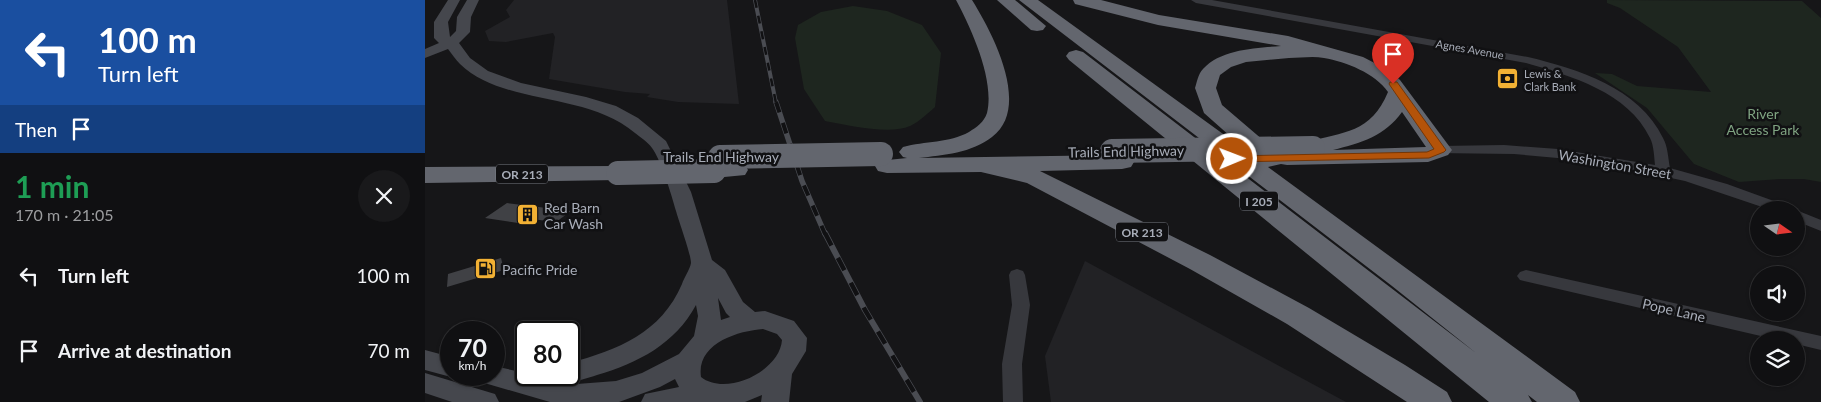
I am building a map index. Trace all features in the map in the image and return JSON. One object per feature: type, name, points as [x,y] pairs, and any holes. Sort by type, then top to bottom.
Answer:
[{"type":"highway","points":[[890,158],[952,146],[970,140],[993,124],[997,115],[997,86],[987,45],[974,16],[964,0]]},
{"type":"highway","name":"I 205","points":[[1005,0],[1514,402]]},
{"type":"highway","name":"I 205","points":[[1027,0],[1403,280],[1562,402]]},
{"type":"highway","points":[[1081,0],[1158,20],[1288,42],[1349,59],[1372,69],[1393,84],[1440,150]]},
{"type":"highway","points":[[1325,52],[1275,51],[1235,58],[1218,66],[1209,75],[1204,89],[1207,99],[1212,108],[1233,129],[1344,220],[1403,280]]},
{"type":"highway","points":[[1320,152],[1377,125],[1390,113],[1399,92]]},
{"type":"highway","name":"Trails End Highway","points":[[425,175],[616,165],[720,164],[890,158],[1117,157],[1320,152],[1429,155],[1440,150]]},
{"type":"highway","name":"Trails End Highway","points":[[425,157],[616,165]]},
{"type":"highway","name":"Trails End Highway","points":[[890,158],[979,164],[1117,157]]},
{"type":"highway","name":"OR 213","points":[[979,164],[1035,177],[1183,253],[1298,316],[1393,374],[1433,402]]},
{"type":"main road","points":[[454,0],[441,22],[441,38],[451,43],[465,61],[483,74],[517,87],[586,102],[610,110],[649,135],[660,145],[681,192],[702,264],[702,282],[710,316],[705,341]]},
{"type":"main road","points":[[425,54],[451,43],[463,32],[464,16],[473,0]]},
{"type":"main road","points":[[425,47],[451,43]]},
{"type":"main road","points":[[702,264],[717,275],[733,307],[750,321]]},
{"type":"main road","points":[[580,370],[631,353],[659,335],[678,313],[702,264]]},
{"type":"main road","points":[[655,402],[719,397],[754,388],[779,372],[789,361],[794,349],[793,338],[788,329],[779,323],[765,320],[750,321],[734,325],[705,341],[688,361],[686,372],[688,381],[693,388],[719,397]]},
{"type":"main road","points":[[425,360],[440,364]]},
{"type":"main road","points":[[536,386],[564,396],[617,392],[651,380],[688,361]]},
{"type":"main road","points":[[775,402],[779,372]]},
{"type":"main road","points":[[425,383],[485,402]]},
{"type":"street","name":"Agnes Avenue","points":[[1197,0],[1528,60],[1576,75],[1616,95],[1641,116],[1657,138],[1663,171]]},
{"type":"street","name":"Washington Street","points":[[1440,150],[1503,149],[1595,158],[1663,171],[1724,188],[1760,201]]},
{"type":"street","points":[[1805,219],[1821,226]]},
{"type":"street","points":[[1013,402],[1012,364],[1021,305],[1017,275]]},
{"type":"street","name":"Pope Lane","points":[[1526,276],[1821,343]]},
{"type":"shaded area","points":[[514,0],[727,0],[739,104],[678,102],[647,97],[650,94],[625,92],[549,79],[555,37],[553,33],[506,42],[489,41],[485,31],[510,17],[506,10]]},
{"type":"shaded area","points":[[1085,261],[1346,402],[1051,402],[1045,356]]},
{"type":"green space","name":"River Access Park","points":[[1607,0],[1802,1],[1821,18],[1821,182],[1804,179],[1781,179],[1739,182],[1694,164],[1647,108],[1595,73],[1612,74],[1637,86],[1711,92],[1678,47],[1620,8],[1607,3]]},
{"type":"green space","points":[[853,6],[887,11],[922,25],[941,53],[935,107],[910,126],[891,130],[856,127],[825,121],[804,89],[795,38],[798,25],[821,12]]},
{"type":"building","name":"Red Barn Car Wash","points":[[507,203],[571,211],[556,222],[531,219],[525,224],[485,218]]},
{"type":"building","name":"Pacific Pride","points":[[501,258],[504,270],[447,287],[448,274]]},
{"type":"railway","points":[[755,0],[776,103]]},
{"type":"railway","points":[[776,102],[802,181],[825,234]]},
{"type":"railway","points":[[825,233],[865,310],[920,402]]},
{"type":"place","name":"Lewis & Clark Bank","points":[[1508,79]]},
{"type":"place","name":"Red Barn Car Wash","points":[[528,215]]},
{"type":"place","name":"Pacific Pride","points":[[486,269]]},
{"type":"route","points":[[1232,159],[1429,155],[1440,150],[1393,84]]}]
